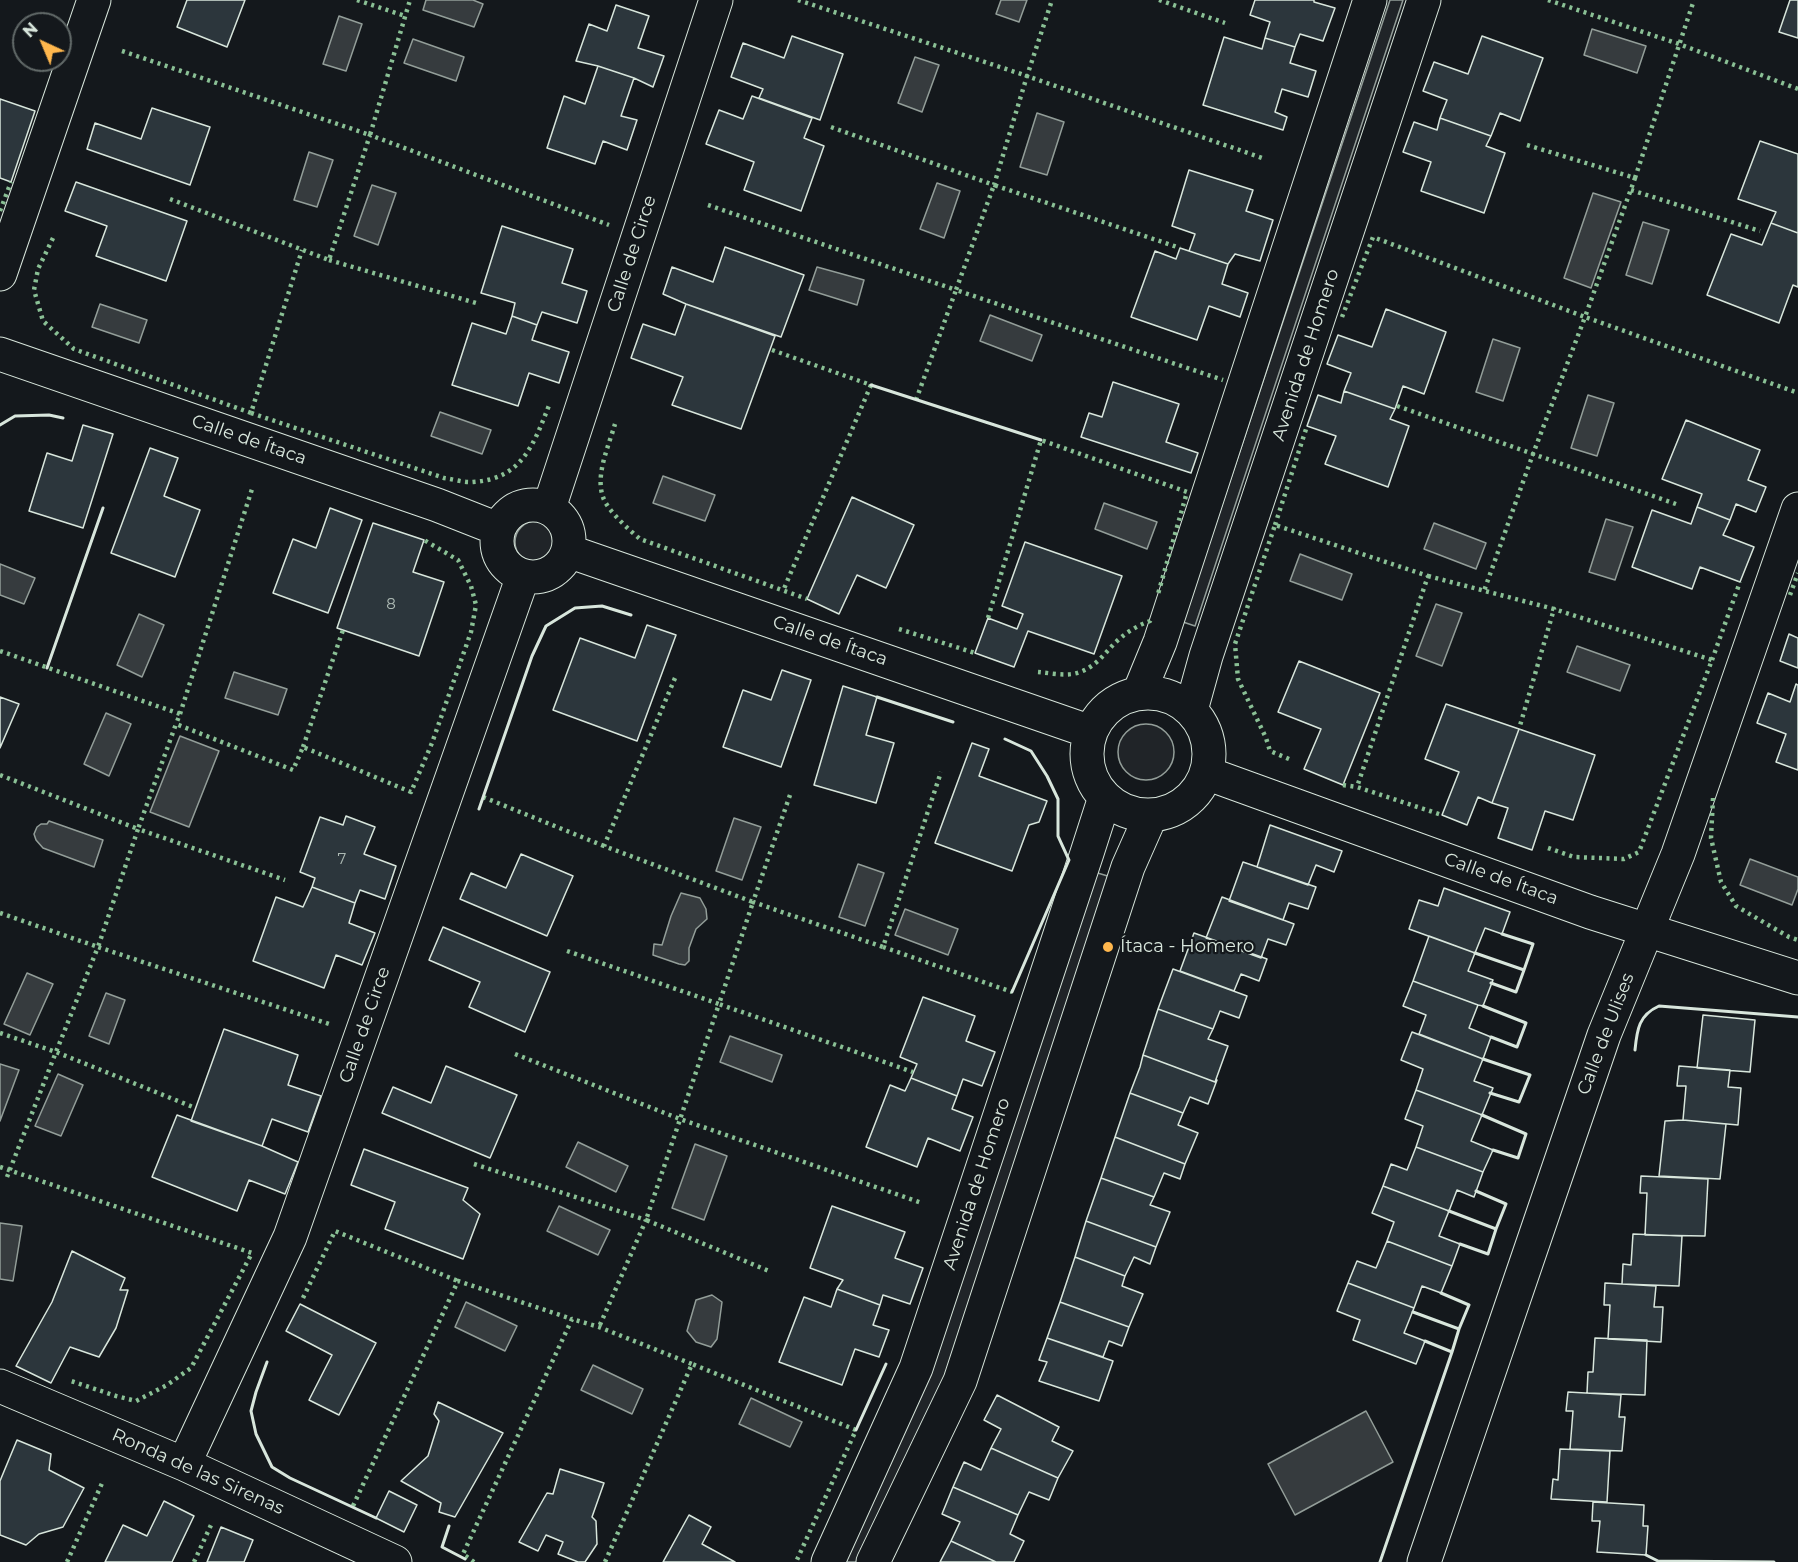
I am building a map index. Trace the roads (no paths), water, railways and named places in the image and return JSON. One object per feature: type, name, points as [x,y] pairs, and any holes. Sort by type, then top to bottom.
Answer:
[{"type":"street","name":"Calle de Circe","points":[[549,508],[717,0]]},
{"type":"street","points":[[1139,693],[1160,642],[1370,0]]},
{"type":"street","name":"Avenida de Homero","points":[[1191,710],[1206,656],[1424,0]]},
{"type":"street","points":[[0,274],[86,2]]},
{"type":"street","name":"Calle de Ítaca","points":[[0,354],[437,505],[498,529]]},
{"type":"street","points":[[539,504],[549,508],[564,521],[570,541],[568,551],[563,561],[546,575],[523,576],[504,563],[498,553],[496,541],[498,529],[510,512],[519,507],[539,504]]},
{"type":"street","name":"Calle de Ulises","points":[[1424,1562],[1604,1035],[1678,854],[1798,508]]},
{"type":"street","name":"Calle de Ítaca","points":[[568,551],[1091,732]]},
{"type":"street","name":"Calle de Circe","points":[[184,1464],[290,1237],[523,576]]},
{"type":"street","points":[[1139,693],[1158,693],[1176,699],[1191,710],[1202,724],[1209,756],[1206,773],[1198,789],[1185,802],[1169,811],[1151,815],[1134,813],[1118,807],[1105,797],[1095,783],[1088,766],[1087,749],[1091,732],[1099,718],[1110,706],[1123,698],[1139,693]]},
{"type":"street","name":"Calle de Ítaca","points":[[1206,773],[1590,912],[1798,978]]},
{"type":"street","name":"Avenida de Homero","points":[[828,1562],[916,1368],[1105,797]]},
{"type":"street","points":[[873,1562],[960,1381],[1128,867],[1151,815]]},
{"type":"street","name":"Ronda de las Sirenas","points":[[0,1386],[184,1464],[395,1562]]},
{"type":"place","name":"Ítaca - Homero","points":[[1108,947]]}]
